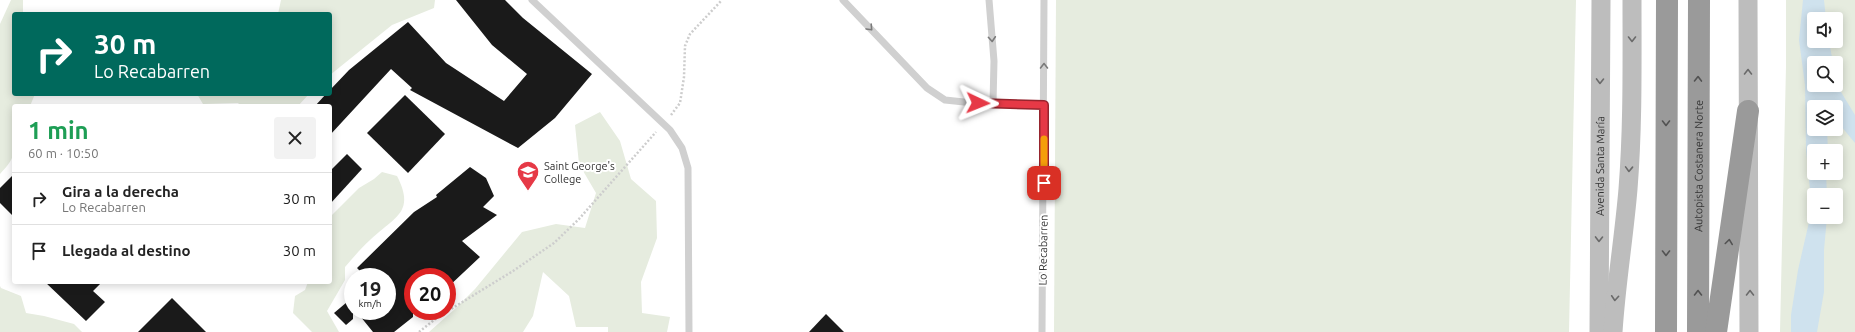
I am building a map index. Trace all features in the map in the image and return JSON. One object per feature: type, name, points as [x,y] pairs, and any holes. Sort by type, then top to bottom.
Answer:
[{"type":"highway","points":[[1666,332],[1667,0]]},
{"type":"highway","name":"Autopista Costanera Norte","points":[[1698,332],[1699,0]]},
{"type":"highway","points":[[1716,332],[1748,111]]},
{"type":"main road","name":"Avenida Santa María","points":[[1599,332],[1601,0]]},
{"type":"main road","points":[[1613,332],[1616,291],[1628,187],[1631,109],[1632,0]]},
{"type":"main road","points":[[1748,0],[1750,332]]},
{"type":"lane","points":[[532,0],[670,130],[682,148],[688,168],[689,332]]},
{"type":"lane","points":[[843,0],[927,88],[945,100],[1044,105]]},
{"type":"lane","points":[[989,0],[994,61],[993,103]]},
{"type":"lane","name":"Lo Recabarren","points":[[1042,332],[1044,0]]},
{"type":"path","points":[[419,332],[438,317],[513,271],[554,243],[578,220],[680,103],[684,77],[685,46],[690,34],[722,0]]},
{"type":"shaded area","points":[[11,0],[23,0],[23,12],[12,12],[12,96],[34,96],[31,104],[12,104],[12,159],[0,174],[0,24]]},
{"type":"shaded area","points":[[281,0],[435,0],[434,8],[392,25],[332,73],[332,12],[278,12]]},
{"type":"shaded area","points":[[1056,0],[1576,0],[1569,332],[1054,332]]},
{"type":"shaded area","points":[[1786,0],[1855,0],[1855,332],[1780,332]]},
{"type":"shaded area","points":[[198,96],[307,96],[300,104],[203,104]]},
{"type":"shaded area","points":[[600,112],[620,141],[631,179],[656,201],[657,238],[641,282],[642,313],[670,317],[667,332],[608,332],[608,327],[576,327],[569,296],[543,272],[533,316],[523,332],[429,332],[442,320],[456,320],[456,308],[475,289],[522,232],[556,224],[585,228],[596,193],[579,164],[575,125]]},
{"type":"shaded area","points":[[382,172],[397,176],[404,198],[403,206],[400,213],[367,243],[344,268],[344,282],[327,311],[339,332],[312,332],[293,313],[295,296],[305,290],[307,284],[332,284],[332,215],[359,188]]},
{"type":"shaded area","points":[[0,286],[1,288],[21,296],[26,313],[74,324],[82,332],[0,332]]},
{"type":"water","points":[[1803,0],[1824,0],[1825,12],[1807,12],[1807,48],[1830,48],[1832,56],[1807,56],[1807,92],[1841,92],[1855,115],[1855,143],[1843,128],[1843,100],[1807,100],[1807,136],[1827,136],[1828,144],[1807,144],[1807,160],[1805,85],[1799,40]]},
{"type":"water","points":[[1809,180],[1826,180],[1827,188],[1810,188]]},
{"type":"water","points":[[1809,224],[1826,224],[1824,250],[1824,292],[1817,332],[1791,332],[1791,315],[1798,270]]},
{"type":"building","points":[[456,0],[505,0],[523,18],[592,74],[555,118],[518,148],[410,90],[412,88],[391,69],[332,133],[332,104],[317,104],[324,96],[332,96],[332,88],[349,70],[408,22],[446,63],[504,101],[527,74],[492,45]]},
{"type":"building","points":[[405,95],[445,134],[408,173],[367,133]]},
{"type":"building","points":[[347,154],[362,169],[332,202],[332,169]]},
{"type":"building","points":[[470,167],[486,178],[494,196],[483,207],[497,215],[462,241],[480,257],[456,280],[456,268],[404,268],[404,320],[409,320],[394,332],[373,332],[363,320],[396,320],[396,268],[357,268],[414,212],[437,197],[436,195]]},
{"type":"building","points":[[12,176],[12,215],[0,203],[0,188]]},
{"type":"building","points":[[47,284],[100,284],[93,291],[105,302],[86,321]]},
{"type":"building","points":[[172,298],[206,332],[138,332]]},
{"type":"building","points":[[344,305],[344,320],[352,320],[346,325],[334,313]]},
{"type":"building","points":[[826,314],[844,332],[809,332]]},
{"type":"slow traffic","points":[[1044,139],[1044,168]]},
{"type":"place","name":"Saint George's College","points":[[528,192]]},
{"type":"route","points":[[978,103],[1044,105],[1044,183]]}]
